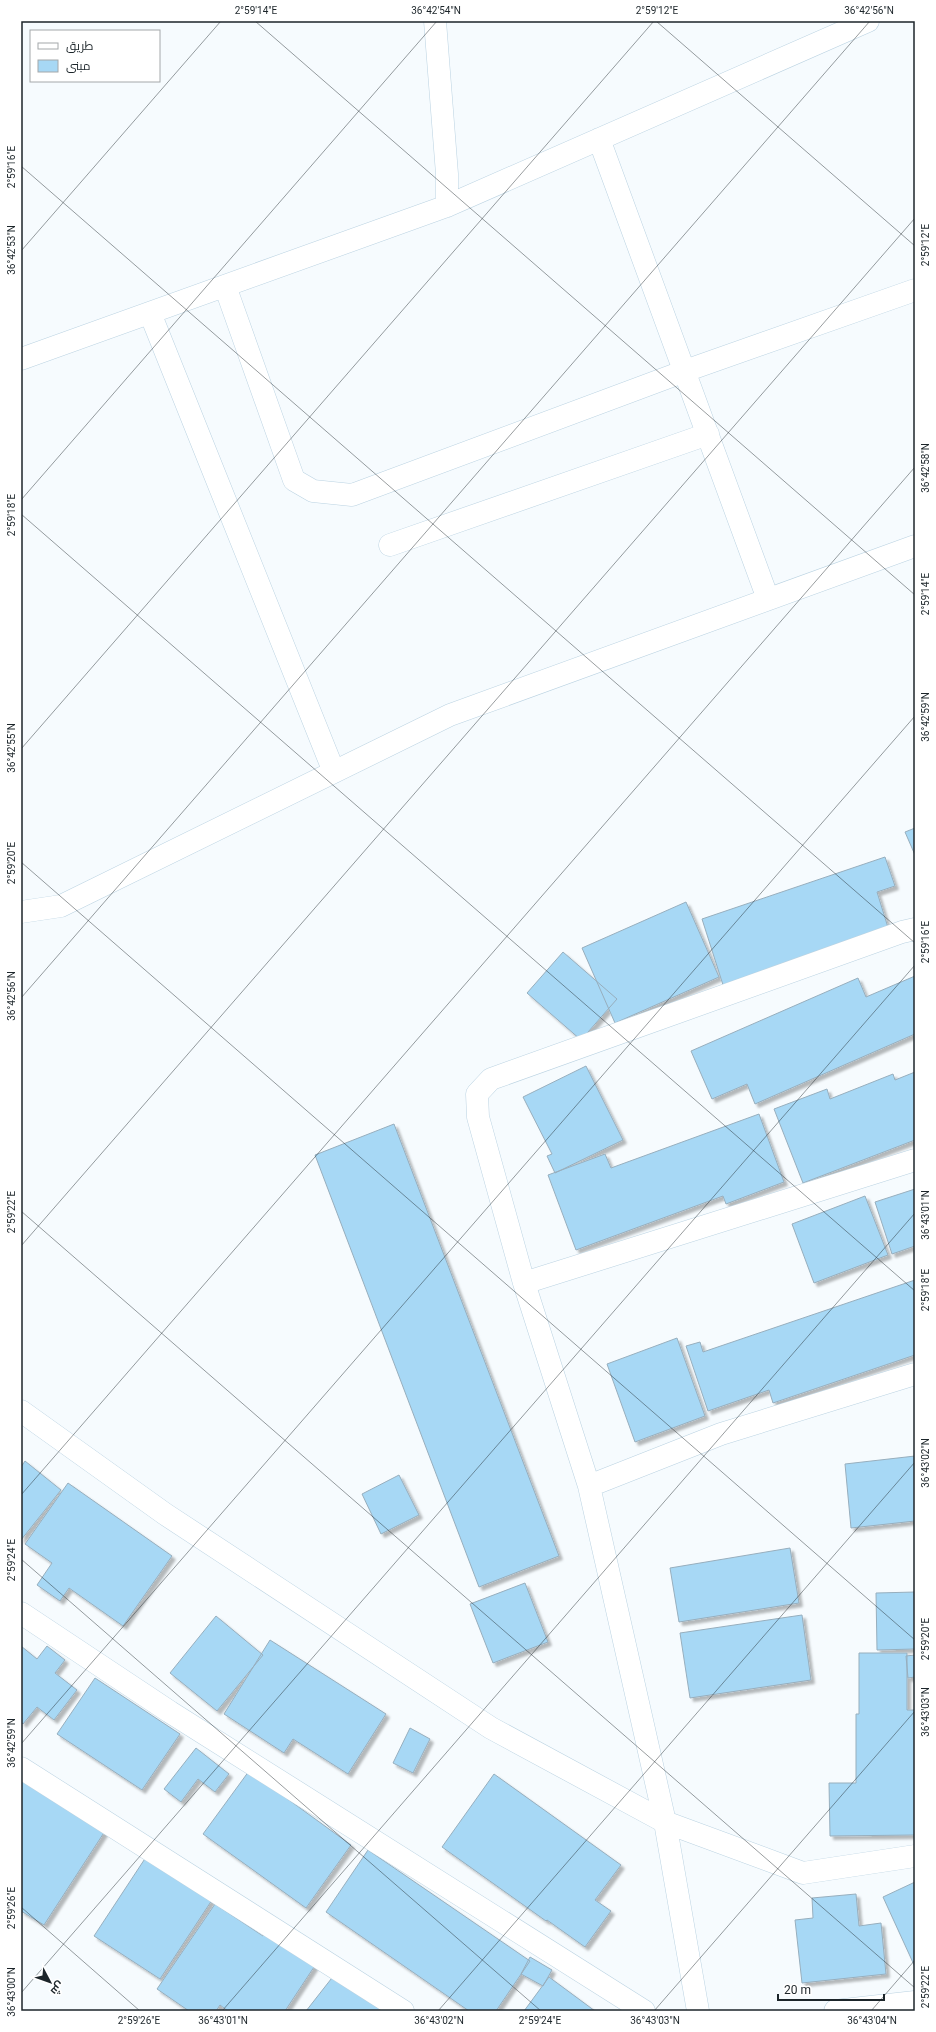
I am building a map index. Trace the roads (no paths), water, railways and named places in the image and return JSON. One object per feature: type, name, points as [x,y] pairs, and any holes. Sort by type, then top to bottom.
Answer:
[{"type":"street","points":[[435,21],[447,174],[447,206]]},
{"type":"street","points":[[21,359],[447,206],[868,21]]},
{"type":"street","points":[[599,139],[768,599]]},
{"type":"street","points":[[224,286],[294,480],[313,492],[352,495],[685,371],[915,290]]},
{"type":"street","points":[[150,313],[334,772]]},
{"type":"street","points":[[390,545],[708,434]]},
{"type":"street","points":[[21,912],[61,906],[450,715],[915,546]]},
{"type":"street","points":[[698,2011],[665,1822],[589,1486],[524,1283],[478,1117],[477,1094],[491,1079],[894,935],[915,929]]},
{"type":"street","points":[[524,1283],[915,1160]]},
{"type":"street","points":[[589,1486],[721,1434],[915,1374]]},
{"type":"street","points":[[21,1411],[165,1514],[491,1728],[665,1822],[803,1873],[915,1856]]},
{"type":"street","points":[[21,1613],[170,1712],[644,2011]]},
{"type":"street","points":[[21,1768],[403,2011]]},
{"type":"street","points":[[836,2011],[915,2002]]}]
